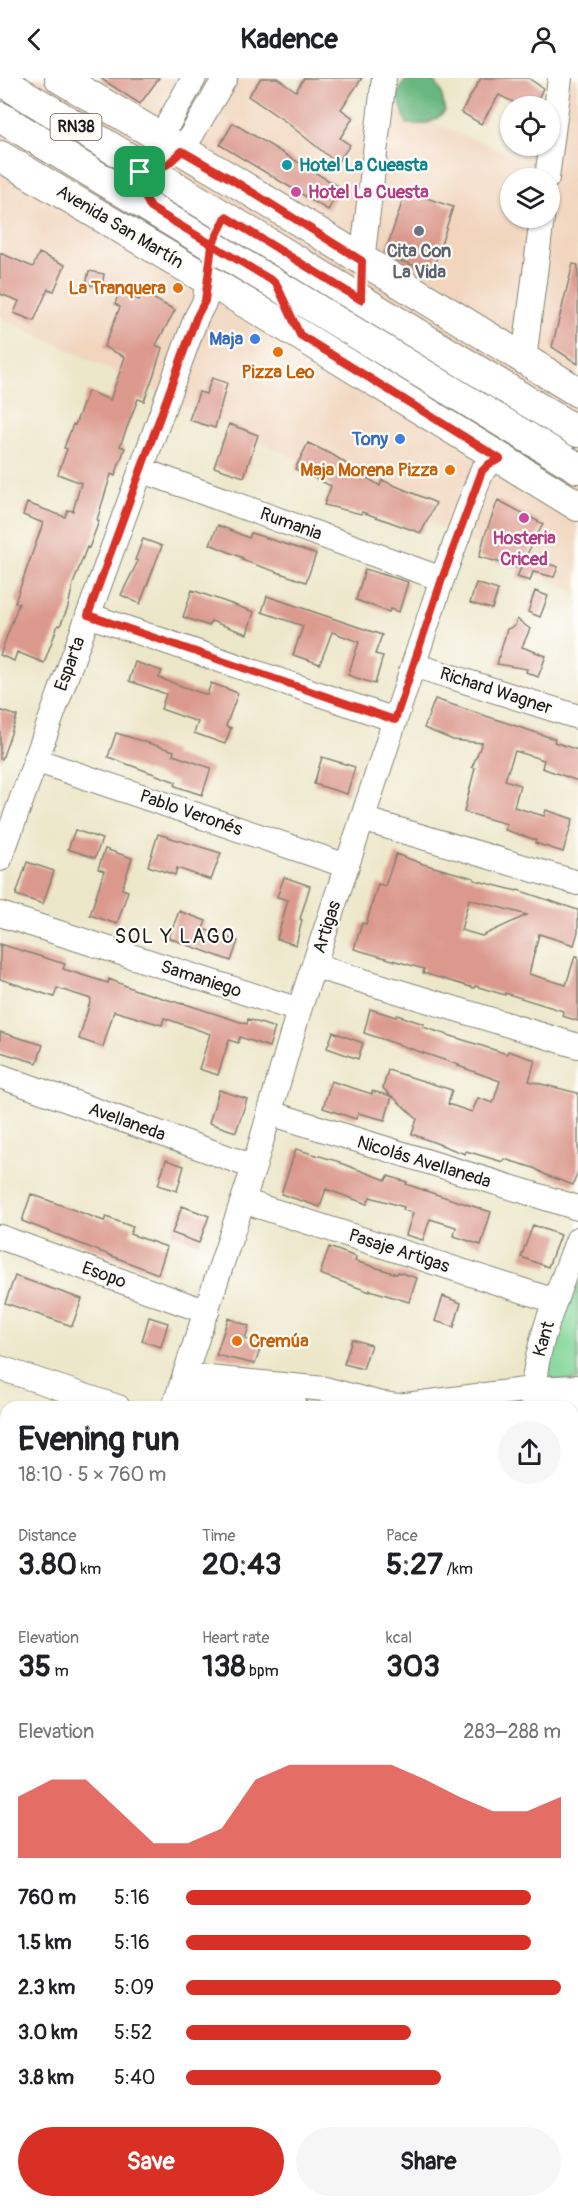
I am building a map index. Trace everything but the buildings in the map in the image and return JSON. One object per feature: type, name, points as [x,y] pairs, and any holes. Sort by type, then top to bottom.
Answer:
[{"type":"main road","points":[[60,78],[231,179],[578,392]]},
{"type":"main road","name":"RN38","points":[[0,80],[144,172],[226,217],[578,432]]},
{"type":"main road","points":[[2,119],[28,116],[120,174],[144,172],[171,144]]},
{"type":"main road","name":"RN38","points":[[2,119],[264,276],[517,445],[578,468]]},
{"type":"main road","name":"Avenida San Martín","points":[[0,156],[212,290],[517,445],[578,506]]},
{"type":"main road","points":[[144,172],[143,195],[151,208]]},
{"type":"main road","points":[[231,179],[226,217],[212,245],[212,290],[264,276],[300,335]]},
{"type":"main road","points":[[361,300],[362,261]]},
{"type":"main road","points":[[524,359],[516,395],[517,445],[553,431],[578,443]]},
{"type":"street","points":[[171,144],[194,78]]},
{"type":"street","points":[[171,144],[225,78]]},
{"type":"street","points":[[362,261],[384,78]]},
{"type":"street","points":[[548,168],[560,78]]},
{"type":"street","points":[[524,359],[541,228]]},
{"type":"street","name":"Esparta","points":[[0,859],[196,318],[212,290]]},
{"type":"street","name":"Artigas","points":[[176,1401],[254,1167],[299,1010],[442,579],[482,471],[517,445]]},
{"type":"street","name":"Rumania","points":[[141,470],[442,579]]},
{"type":"street","points":[[88,615],[395,720]]},
{"type":"street","name":"Richard Wagner","points":[[414,665],[578,717]]},
{"type":"street","name":"Pablo Veronés","points":[[35,760],[347,866]]},
{"type":"street","points":[[362,819],[578,884]]},
{"type":"street","name":"Samaniego","points":[[0,914],[299,1010]]},
{"type":"street","points":[[314,966],[578,1046]]},
{"type":"street","name":"Avellaneda","points":[[0,1076],[254,1167]]},
{"type":"street","name":"Nicolás Avellaneda","points":[[270,1113],[578,1208]]},
{"type":"street","name":"Pasaje Artigas","points":[[243,1201],[555,1301]]},
{"type":"street","name":"Esopo","points":[[0,1238],[207,1312]]},
{"type":"street","name":"Kant","points":[[537,1401],[534,1374],[555,1301],[578,1239]]},
{"type":"street","points":[[0,1368],[100,1401]]},
{"type":"street","points":[[187,1372],[198,1377],[325,1389],[370,1401]]},
{"type":"street","points":[[537,1401],[578,1388]]},
{"type":"shaded area","points":[[0,78],[267,78],[346,129],[401,111],[500,150],[500,156],[520,158],[522,156],[560,156],[560,112],[571,78],[578,78],[578,594],[0,317]]},
{"type":"green space","points":[[407,78],[432,78],[441,91],[445,111],[428,123],[407,124],[397,94]]},
{"type":"green space","points":[[578,1264],[578,1380],[551,1381],[549,1369],[553,1339],[562,1306]]},
{"type":"place","name":"Hotel La Cueasta","points":[[287,165]]},
{"type":"place","name":"Hotel La Cuesta","points":[[296,192]]},
{"type":"place","name":"Cita Con La Vida","points":[[419,231]]},
{"type":"place","name":"La Tranquera","points":[[178,288]]},
{"type":"place","name":"Maja","points":[[255,339]]},
{"type":"place","name":"Pizza Leo","points":[[278,352]]},
{"type":"place","name":"Tony","points":[[400,439]]},
{"type":"place","name":"Maja Morena Pizza","points":[[450,470]]},
{"type":"place","name":"Hosteria Criced","points":[[524,518]]},
{"type":"place","name":"Cremúa","points":[[237,1341]]},
{"type":"district","name":"SOL Y LAGO","points":[[175,936]]},
{"type":"route","points":[[140,172],[140,188],[151,208],[212,245],[252,270],[276,283],[300,335],[500,459],[489,464],[482,471],[442,579],[395,720],[88,615],[196,318],[205,301],[212,245],[226,217],[361,300],[362,261],[231,179],[182,151],[161,169],[152,173],[141,167],[140,172]]}]
